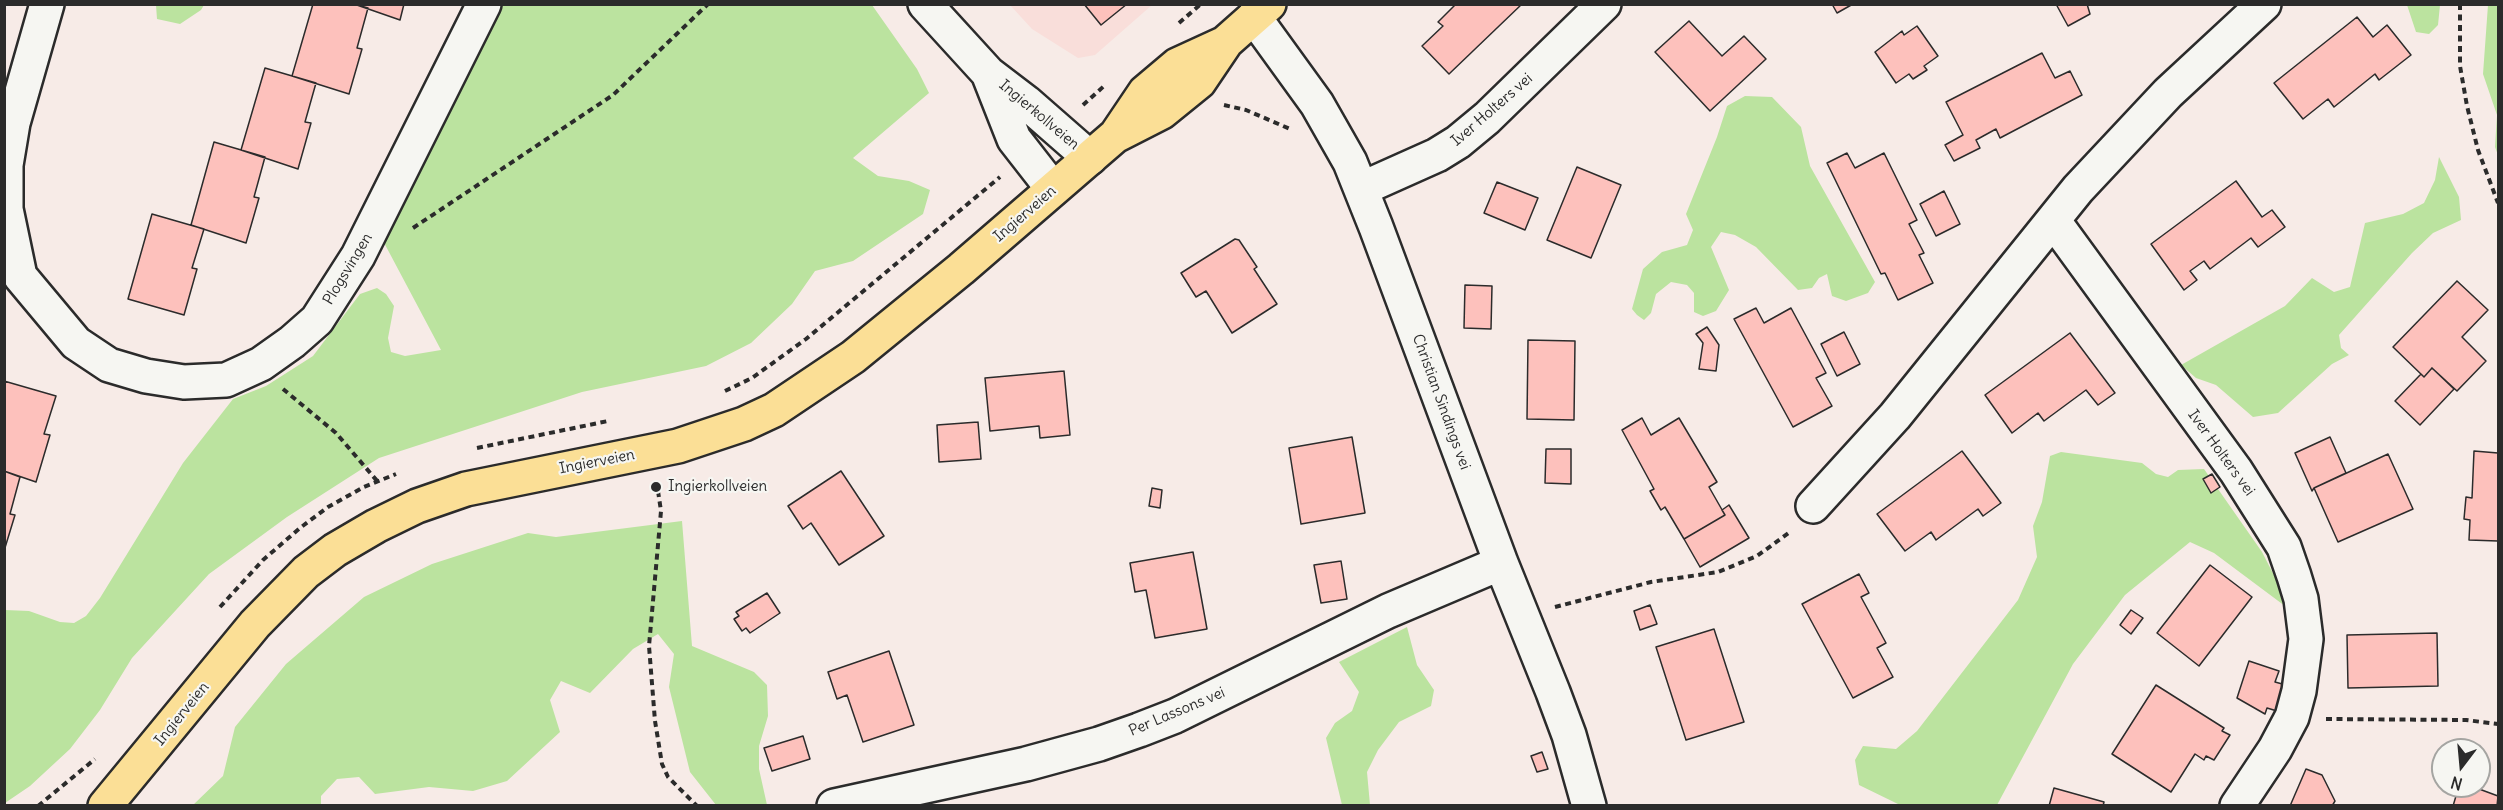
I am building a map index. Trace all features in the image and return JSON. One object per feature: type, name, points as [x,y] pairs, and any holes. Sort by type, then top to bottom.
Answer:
[{"type":"main road","name":"Ingierveien","points":[[105,806],[255,624],[306,572],[335,550],[417,506],[466,489],[678,446],[744,424],[774,410],[828,376],[862,349],[961,269],[1115,136],[1162,112],[1198,82],[1226,42],[1262,11]]},
{"type":"street","name":"Plogsvingen","points":[[47,4],[13,123],[6,165],[6,209],[20,276],[76,343],[109,365],[146,376],[184,382],[226,380],[261,363],[292,342],[317,320],[358,256],[483,4]]},
{"type":"street","name":"Ingierkollveien","points":[[925,4],[988,73],[1026,102],[1089,158]]},
{"type":"street","name":"Iver Holters vei","points":[[1361,189],[1437,155],[1458,142],[1487,118],[1604,4]]},
{"type":"street","points":[[1813,506],[1895,416],[2078,189],[2144,117],[2264,4]]},
{"type":"street","name":"Christian Sindings vei","points":[[1262,11],[1350,162],[1501,563],[1569,735],[1589,806]]},
{"type":"street","name":"Ingierkollveien","points":[[988,73],[1014,140],[1053,189]]},
{"type":"street","name":"Iver Holters vei","points":[[2053,220],[2236,471],[2284,547],[2301,599],[2306,639],[2304,666],[2292,717],[2275,749],[2237,806]]},
{"type":"street","name":"Per Lassons vei","points":[[834,806],[1026,764],[1119,737],[1175,716],[1388,611],[1501,563]]},
{"type":"path","points":[[358,256],[422,223],[613,95],[708,4]]},
{"type":"path","points":[[2460,4],[2460,66],[2467,106],[2478,150],[2499,203]]},
{"type":"path","points":[[1218,105],[1246,110],[1293,131]]},
{"type":"path","points":[[717,394],[761,372],[825,324]]},
{"type":"path","points":[[261,363],[278,384],[336,433],[378,482]]},
{"type":"path","points":[[468,451],[619,419]]},
{"type":"path","points":[[658,491],[661,511],[649,656],[655,721],[662,764],[668,777],[697,806]]},
{"type":"path","points":[[1522,616],[1651,582],[1718,572],[1774,545],[1788,535],[1813,506]]},
{"type":"path","points":[[2292,717],[2466,720],[2499,724]]},
{"type":"shaded area","points":[[1010,5],[1152,5],[1095,55],[1078,58],[1032,29]]},
{"type":"green space","points":[[156,4],[204,5],[201,10],[180,24],[157,19]]},
{"type":"green space","points":[[499,5],[872,5],[917,69],[929,93],[853,158],[878,176],[909,181],[930,190],[923,214],[853,261],[815,271],[792,304],[751,343],[706,366],[582,392],[379,458],[287,517],[209,574],[132,658],[100,710],[70,749],[30,786],[5,803],[5,610],[29,611],[60,622],[74,623],[86,616],[100,598],[183,463],[233,399],[266,386],[313,356],[360,294],[377,288],[386,294],[394,306],[388,338],[391,352],[405,356],[441,350],[381,237]]},
{"type":"green space","points":[[2407,5],[2440,5],[2438,25],[2429,34],[2416,32]]},
{"type":"green space","points":[[2488,5],[2498,5],[2498,155],[2495,147],[2497,115],[2483,74]]},
{"type":"green space","points":[[1745,96],[1772,97],[1801,127],[1810,166],[1875,282],[1868,293],[1846,301],[1832,296],[1827,274],[1819,278],[1812,288],[1798,290],[1756,247],[1735,235],[1721,232],[1711,247],[1729,290],[1716,311],[1703,316],[1694,312],[1694,293],[1687,285],[1671,282],[1656,294],[1651,313],[1644,320],[1632,309],[1643,269],[1662,252],[1687,245],[1693,230],[1686,214],[1727,106]]},
{"type":"green space","points":[[2439,157],[2459,197],[2461,220],[2433,233],[2412,253],[2339,335],[2341,348],[2349,355],[2332,364],[2278,413],[2253,417],[2216,385],[2196,378],[2181,365],[2285,306],[2312,278],[2334,292],[2350,287],[2365,223],[2403,214],[2424,203],[2435,180]]},
{"type":"green space","points":[[2061,452],[2142,463],[2156,474],[2168,477],[2178,470],[2204,469],[2262,552],[2293,612],[2214,553],[2190,542],[2125,595],[2073,664],[1997,805],[1900,805],[1859,785],[1855,760],[1863,746],[1896,749],[1917,731],[2018,600],[2037,557],[2033,526],[2042,502],[2050,456]]},
{"type":"green space","points":[[682,521],[692,646],[754,672],[767,685],[768,716],[759,746],[759,769],[767,805],[716,805],[690,772],[669,687],[674,654],[658,634],[633,649],[590,693],[561,681],[550,700],[560,732],[507,781],[473,791],[429,787],[375,794],[359,777],[337,779],[321,796],[321,805],[193,805],[223,776],[235,727],[286,664],[364,597],[432,564],[528,533],[556,537]]},
{"type":"green space","points":[[1407,627],[1417,665],[1434,690],[1431,706],[1399,722],[1378,750],[1367,772],[1370,805],[1342,805],[1326,738],[1335,723],[1352,711],[1359,692],[1339,662]]},
{"type":"building","points":[[313,4],[354,4],[368,8],[357,48],[362,49],[349,94],[292,76]]},
{"type":"building","points":[[354,4],[404,4],[400,20]]},
{"type":"building","points":[[1084,4],[1127,4],[1101,25]]},
{"type":"building","points":[[1456,4],[1522,4],[1449,74],[1422,46],[1443,26],[1438,22]]},
{"type":"building","points":[[1832,4],[1853,4],[1837,13]]},
{"type":"building","points":[[2056,4],[2087,4],[2090,14],[2068,26]]},
{"type":"building","points":[[2357,17],[2373,37],[2387,25],[2411,55],[2379,80],[2375,74],[2334,107],[2328,99],[2303,119],[2274,83]]},
{"type":"building","points":[[1689,21],[1722,56],[1744,36],[1766,59],[1710,111],[1655,52]]},
{"type":"building","points":[[1917,26],[1938,56],[1924,66],[1927,70],[1913,79],[1909,74],[1896,83],[1875,52],[1902,31],[1904,35]]},
{"type":"building","points":[[2042,53],[2055,78],[2070,71],[2082,95],[2000,138],[1996,129],[1976,140],[1980,148],[1954,161],[1945,145],[1963,135],[1946,102]]},
{"type":"building","points":[[265,68],[316,83],[305,122],[311,123],[298,169],[241,150]]},
{"type":"building","points":[[214,142],[265,157],[254,197],[259,198],[246,243],[191,225]]},
{"type":"building","points":[[1847,153],[1855,168],[1884,153],[1917,220],[1909,224],[1924,253],[1919,255],[1933,283],[1898,300],[1885,273],[1881,274],[1827,163]]},
{"type":"building","points":[[1577,167],[1621,185],[1591,258],[1547,240]]},
{"type":"building","points":[[2236,181],[2262,217],[2272,210],[2285,227],[2258,247],[2251,238],[2210,269],[2204,261],[2190,271],[2197,280],[2184,290],[2151,244]]},
{"type":"building","points":[[1497,182],[1538,198],[1525,230],[1484,213]]},
{"type":"building","points":[[1944,191],[1960,224],[1936,236],[1920,204]]},
{"type":"building","points":[[152,214],[204,229],[192,268],[197,269],[184,315],[128,299]]},
{"type":"building","points":[[1235,239],[1239,240],[1257,267],[1254,269],[1277,304],[1232,333],[1206,291],[1196,297],[1181,273]]},
{"type":"building","points":[[2457,281],[2488,310],[2462,337],[2486,361],[2457,391],[2432,368],[2424,377],[2393,347]]},
{"type":"building","points":[[1465,285],[1492,286],[1491,329],[1464,328]]},
{"type":"building","points":[[1756,308],[1764,323],[1791,308],[1826,373],[1816,378],[1832,406],[1793,427],[1734,319]]},
{"type":"building","points":[[1707,327],[1719,345],[1716,371],[1699,369],[1703,343],[1696,334]]},
{"type":"building","points":[[1844,332],[1860,364],[1837,376],[1821,344]]},
{"type":"building","points":[[2070,333],[2115,393],[2098,405],[2086,390],[2044,421],[2038,413],[2012,433],[1985,395]]},
{"type":"building","points":[[1528,340],[1575,341],[1574,420],[1527,419]]},
{"type":"building","points":[[2432,368],[2454,389],[2420,425],[2395,401],[2421,374],[2424,377]]},
{"type":"building","points":[[1064,371],[1070,435],[1040,438],[1039,426],[990,431],[985,378]]},
{"type":"building","points":[[4,381],[56,396],[44,434],[50,435],[36,482],[4,471]]},
{"type":"building","points":[[1642,418],[1651,435],[1679,418],[1717,482],[1709,487],[1725,515],[1684,539],[1665,507],[1661,510],[1650,491],[1654,489],[1622,430]]},
{"type":"building","points":[[978,422],[981,459],[939,462],[937,425]]},
{"type":"building","points":[[1352,437],[1365,513],[1301,524],[1289,448]]},
{"type":"building","points":[[2330,437],[2346,473],[2312,491],[2295,453]]},
{"type":"building","points":[[1546,449],[1571,449],[1571,484],[1545,483]]},
{"type":"building","points":[[1962,451],[2001,503],[1983,516],[1978,509],[1936,540],[1931,532],[1905,551],[1877,514]]},
{"type":"building","points":[[2474,451],[2498,453],[2498,541],[2469,540],[2470,520],[2464,519],[2466,497],[2472,498]]},
{"type":"building","points":[[2388,454],[2413,509],[2338,542],[2314,488]]},
{"type":"building","points":[[4,471],[20,477],[10,514],[15,515],[4,551]]},
{"type":"building","points":[[841,471],[884,536],[839,565],[811,523],[803,529],[788,506]]},
{"type":"building","points":[[2212,474],[2220,487],[2211,493],[2203,479]]},
{"type":"building","points":[[1152,488],[1162,490],[1160,508],[1149,506]]},
{"type":"building","points":[[1729,505],[1749,538],[1700,567],[1684,539],[1725,515],[1722,510]]},
{"type":"building","points":[[1193,552],[1207,629],[1155,638],[1146,590],[1135,592],[1130,563]]},
{"type":"building","points":[[1341,561],[1347,599],[1321,603],[1314,565]]},
{"type":"building","points":[[2210,565],[2252,597],[2199,666],[2157,633]]},
{"type":"building","points":[[1859,574],[1869,593],[1861,597],[1886,643],[1877,648],[1893,677],[1853,698],[1802,604]]},
{"type":"building","points":[[767,593],[780,613],[750,633],[746,628],[742,631],[734,619],[739,616],[736,612]]},
{"type":"building","points":[[1650,605],[1657,624],[1640,630],[1634,611]]},
{"type":"building","points":[[2131,610],[2143,618],[2131,634],[2120,625]]},
{"type":"building","points":[[1714,629],[1744,722],[1686,740],[1656,647]]},
{"type":"building","points":[[2437,633],[2438,686],[2348,688],[2347,635]]},
{"type":"building","points":[[889,651],[914,725],[863,742],[847,695],[837,699],[828,672]]},
{"type":"building","points":[[2249,661],[2279,671],[2275,682],[2286,685],[2277,711],[2267,708],[2265,714],[2237,698]]},
{"type":"building","points":[[2156,685],[2224,728],[2222,731],[2230,735],[2214,760],[2206,756],[2204,760],[2195,754],[2171,792],[2112,754]]},
{"type":"building","points":[[803,736],[810,759],[772,771],[764,748]]},
{"type":"building","points":[[1542,752],[1548,769],[1537,772],[1531,756]]},
{"type":"building","points":[[2306,769],[2322,775],[2335,801],[2332,806],[2290,806]]},
{"type":"building","points":[[2054,788],[2104,802],[2103,806],[2049,806]]},
{"type":"building","points":[[2491,793],[2498,796],[2497,806],[2453,806],[2455,798],[2491,798]]},
{"type":"place","name":"Ingierkollveien","points":[[656,487]]}]
